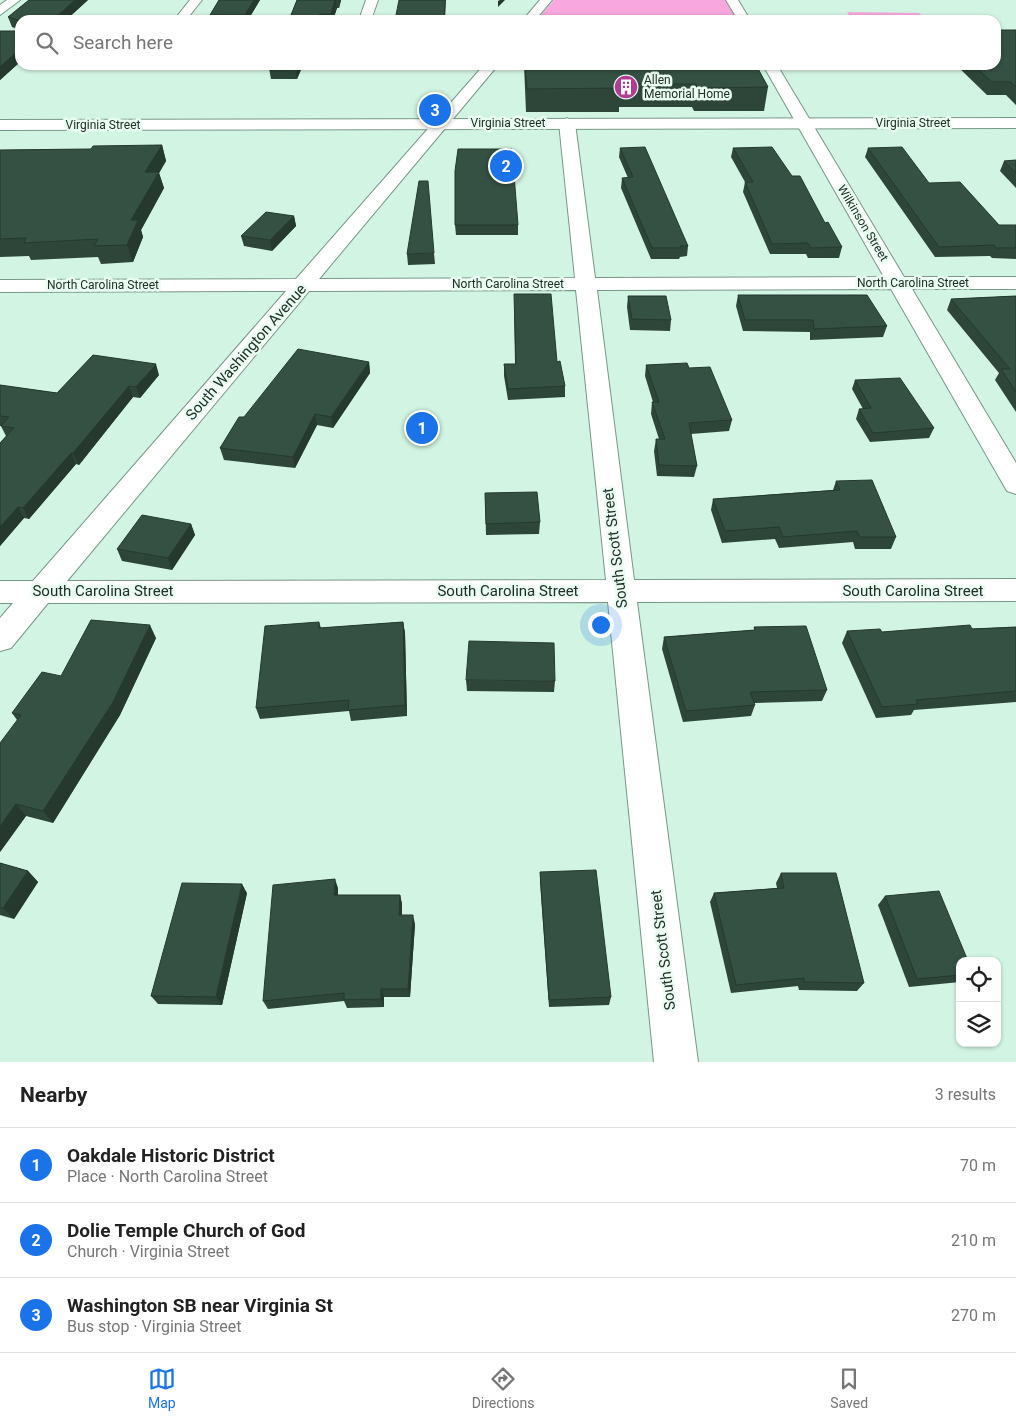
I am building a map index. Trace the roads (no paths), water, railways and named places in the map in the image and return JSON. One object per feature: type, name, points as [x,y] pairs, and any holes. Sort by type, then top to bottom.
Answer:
[{"type":"street","points":[[0,11],[14,0]]},
{"type":"street","points":[[184,15],[196,0]]},
{"type":"street","points":[[367,15],[372,0]]},
{"type":"street","points":[[533,15],[546,0]]},
{"type":"street","points":[[732,0],[741,15]]},
{"type":"street","name":"South Washington Avenue","points":[[0,639],[487,70]]},
{"type":"street","name":"Wilkinson Street","points":[[773,70],[1016,485]]},
{"type":"street","name":"South Scott Street","points":[[567,123],[584,284],[676,1062]]},
{"type":"street","name":"Virginia Street","points":[[0,125],[1016,123]]},
{"type":"street","name":"North Carolina Street","points":[[0,286],[1016,283]]},
{"type":"street","name":"South Carolina Street","points":[[0,592],[1016,590]]},
{"type":"place","name":"Allen Memorial Home","points":[[626,87]]},
{"type":"place","name":"Washington SB near Virginia St","points":[[435,110]]},
{"type":"place","name":"Dolie Temple Church of God","points":[[506,166]]},
{"type":"place","name":"Oakdale Historic District","points":[[422,428]]}]
